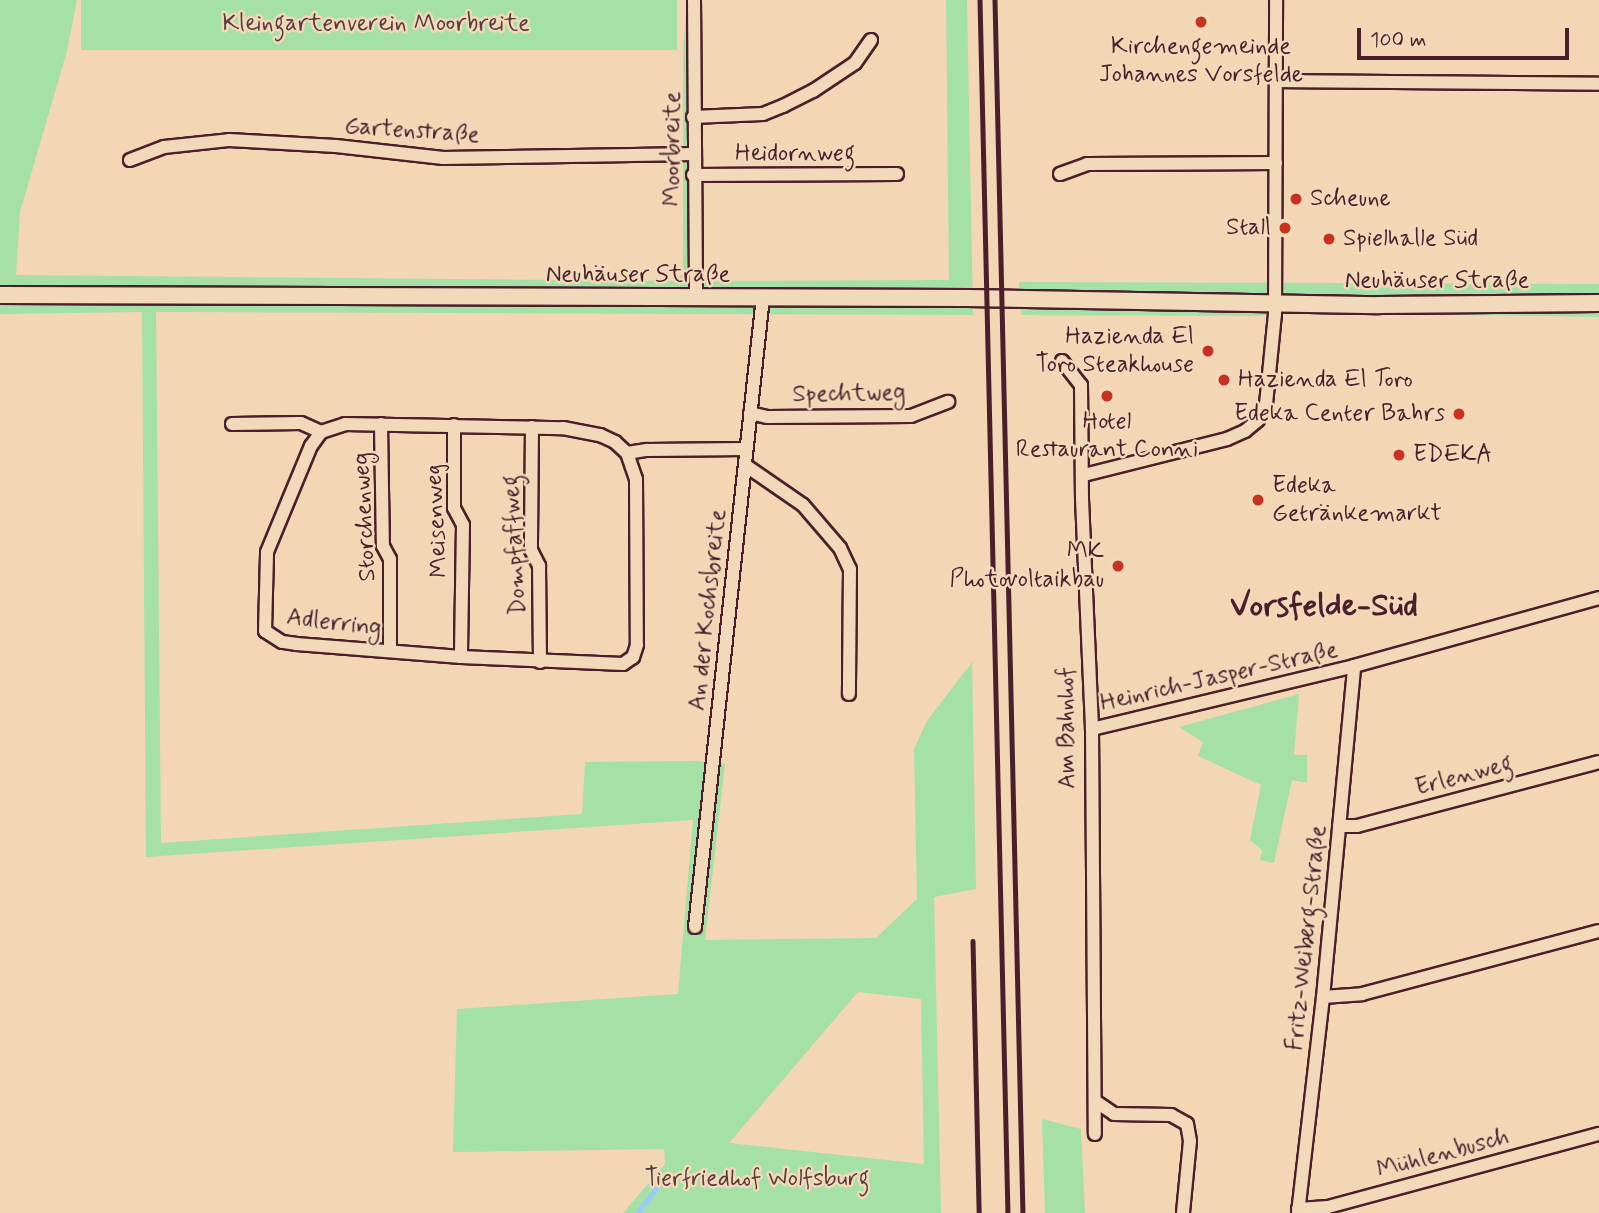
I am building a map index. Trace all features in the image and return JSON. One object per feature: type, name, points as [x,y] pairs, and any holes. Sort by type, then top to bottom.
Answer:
[{"type":"main road","name":"Neuhäuser Straße","points":[[0,295],[763,298],[1379,305],[1599,303]]},
{"type":"street","name":"Moorbreite","points":[[694,0],[693,175],[696,298]]},
{"type":"street","points":[[1084,475],[1227,439],[1251,426],[1266,404],[1275,302],[1276,0]]},
{"type":"street","points":[[693,117],[763,114],[783,106],[813,91],[855,63],[870,40]]},
{"type":"street","points":[[1276,81],[1599,83]]},
{"type":"street","name":"Gartenstraße","points":[[130,160],[164,147],[229,140],[324,145],[443,158],[693,154]]},
{"type":"street","points":[[1060,174],[1087,164],[1276,163]]},
{"type":"street","name":"Heidornweg","points":[[693,175],[897,174]]},
{"type":"street","name":"An der Kochsbreite","points":[[695,927],[763,298]]},
{"type":"street","name":"Am Bahnhof","points":[[1062,360],[1081,385],[1084,475],[1082,499],[1092,729],[1095,1134]]},
{"type":"street","name":"Spechtweg","points":[[750,413],[768,417],[911,416],[948,402]]},
{"type":"street","points":[[232,424],[301,423],[321,432],[345,424],[563,428],[600,435],[627,453],[646,450],[746,449]]},
{"type":"street","name":"Storchenweg","points":[[381,424],[383,546],[390,559],[390,650]]},
{"type":"street","name":"Meisenweg","points":[[454,425],[454,508],[463,525],[461,657]]},
{"type":"street","name":"Dompfaffweg","points":[[532,427],[531,550],[539,566],[540,662]]},
{"type":"street","name":"Adlerring","points":[[321,432],[311,446],[267,552],[265,631],[282,642],[461,657],[623,664],[633,657],[637,645],[636,479],[627,453]]},
{"type":"street","points":[[745,466],[803,505],[840,548],[850,569],[849,694]]},
{"type":"street","name":"Heinrich-Jasper-Straße","points":[[1092,729],[1354,666],[1599,598]]},
{"type":"street","name":"Fritz-Weiberg-Straße","points":[[1298,1211],[1323,997],[1354,666]]},
{"type":"street","name":"Erlenweg","points":[[1339,826],[1357,826],[1599,762]]},
{"type":"street","points":[[1323,997],[1362,994],[1599,931]]},
{"type":"street","points":[[1095,1101],[1114,1114],[1171,1115],[1188,1124],[1190,1141],[1183,1213]]},
{"type":"street","name":"Mühlenbusch","points":[[1298,1211],[1328,1207],[1599,1134]]},
{"type":"green space","name":"Tierfriedhof Wolfsburg","points":[[0,0],[77,0],[67,51],[20,212],[16,275],[674,281],[683,273],[683,52],[687,0],[700,0],[704,281],[949,280],[946,0],[967,0],[973,315],[156,312],[161,843],[582,814],[585,762],[697,761],[725,764],[705,940],[876,938],[917,899],[914,749],[927,721],[972,662],[976,889],[934,897],[941,1213],[623,1213],[665,1164],[664,1149],[453,1152],[457,1009],[678,994],[693,820],[146,857],[142,312],[0,314]],"holes":[[[858,992],[921,999],[924,1164],[729,1143]]]},
{"type":"green space","name":"Kleingartenverein Moorbreite","points":[[81,0],[677,0],[677,50],[81,50]]},
{"type":"green space","points":[[1019,282],[1599,284],[1599,317],[1304,312],[1255,316],[1021,315]]},
{"type":"green space","points":[[1299,694],[1294,755],[1307,755],[1307,783],[1292,780],[1274,863],[1260,860],[1262,850],[1250,840],[1261,785],[1198,756],[1203,742],[1179,727]]},
{"type":"green space","points":[[1042,1119],[1081,1129],[1085,1213],[1045,1213]]},
{"type":"waterway","points":[[637,1213],[656,1189]]},
{"type":"railway","points":[[980,0],[1008,1213]]},
{"type":"railway","points":[[995,0],[1023,1213]]},
{"type":"railway","points":[[973,941],[979,1213]]},
{"type":"place","name":"Kirchengemeinde Johannes Vorsfelde","points":[[1201,22]]},
{"type":"place","name":"Scheune","points":[[1296,199]]},
{"type":"place","name":"Stall","points":[[1285,228]]},
{"type":"place","name":"Spielhalle Süd","points":[[1329,239]]},
{"type":"place","name":"Hazienda El Toro Steakhouse","points":[[1208,351]]},
{"type":"place","name":"Hazienda El Toro","points":[[1224,380]]},
{"type":"place","name":"Hotel Restaurant Conni","points":[[1107,396]]},
{"type":"place","name":"Edeka Center Bahrs","points":[[1459,414]]},
{"type":"place","name":"EDEKA","points":[[1399,455]]},
{"type":"place","name":"Edeka Getränkemarkt","points":[[1258,500]]},
{"type":"place","name":"MK Photovoltaikbau","points":[[1118,566]]},
{"type":"district","name":"Vorsfelde-Süd","points":[[1324,606]]}]
